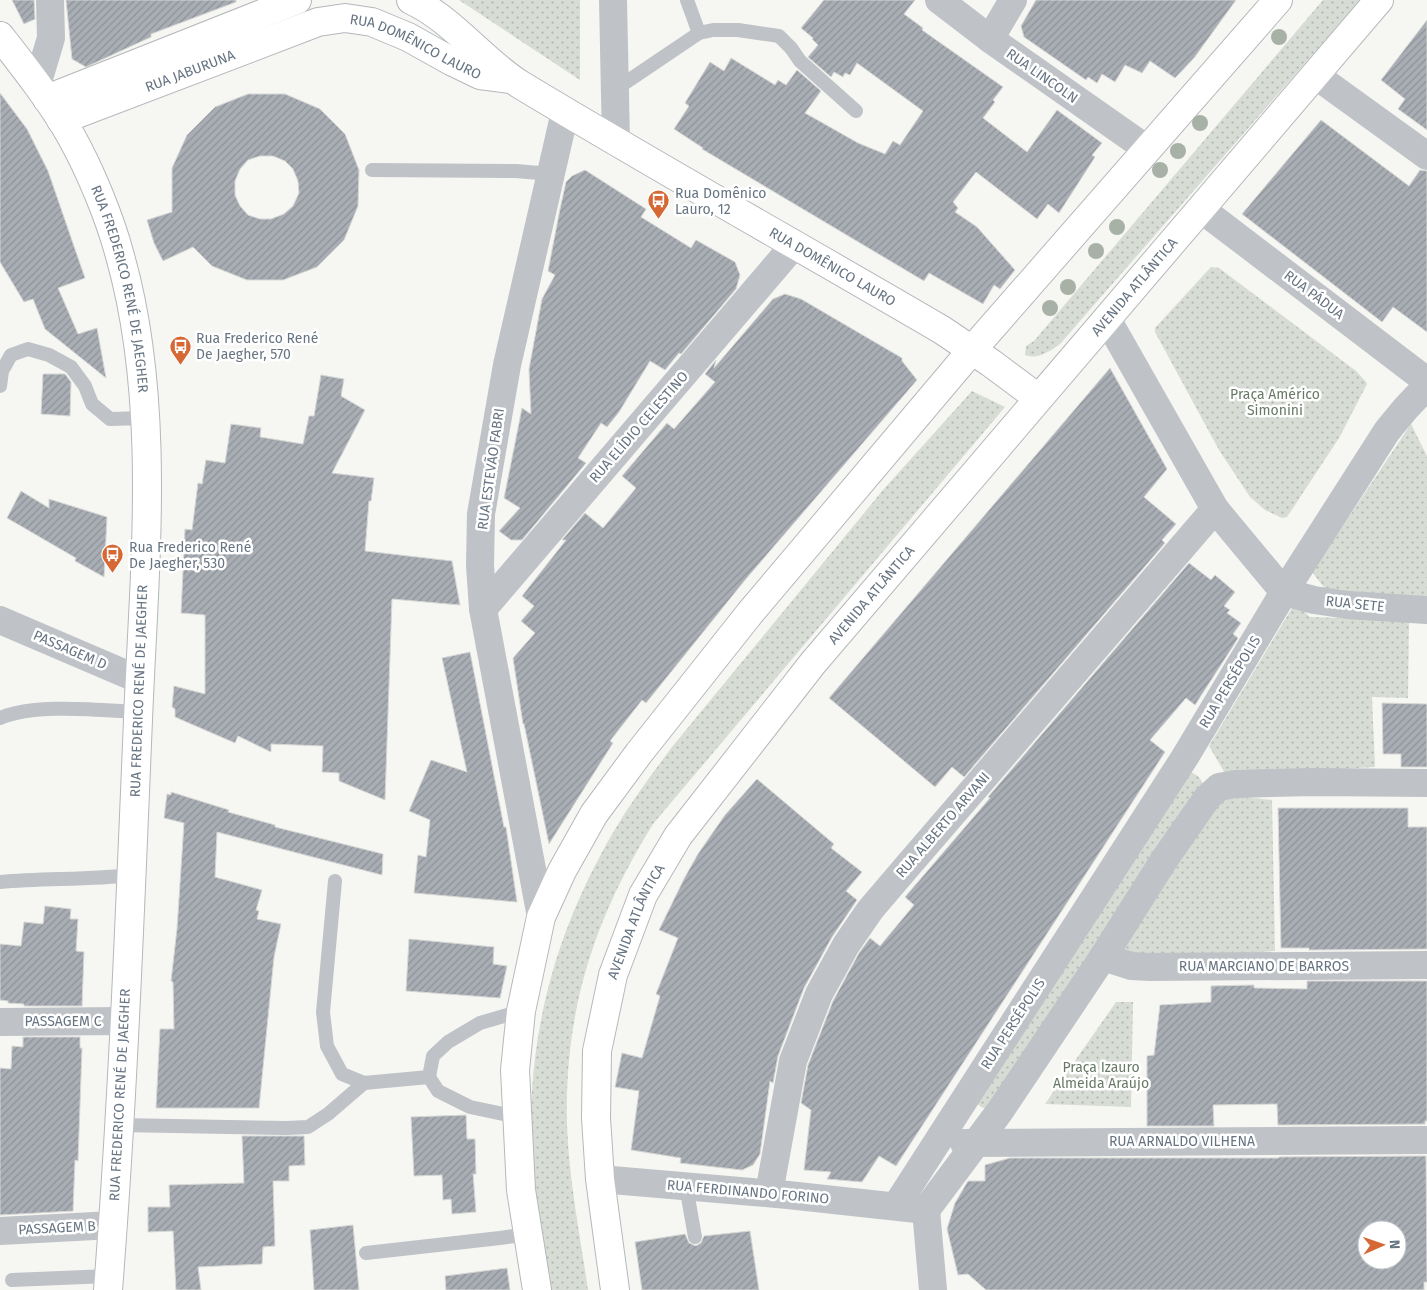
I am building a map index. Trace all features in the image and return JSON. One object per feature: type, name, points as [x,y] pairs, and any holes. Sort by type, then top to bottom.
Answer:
[{"type":"main road","name":"RUA JABURUNA","points":[[48,102],[297,0]]},
{"type":"main road","name":"RUA DOMÊNICO LAURO","points":[[411,0],[423,6],[466,38],[511,79],[616,142],[795,244],[972,350],[1038,398]]},
{"type":"main road","points":[[537,1290],[522,1190],[515,1070],[522,1011],[541,917],[562,871],[594,814],[639,753],[750,613],[972,350],[1278,0]]},
{"type":"main road","name":"AVENIDA ATLÂNTICA","points":[[615,1290],[600,1179],[596,1118],[597,1051],[613,975],[643,895],[678,836],[813,663],[1038,398],[1202,210],[1379,0]]},
{"type":"main road","name":"RUA DOMÊNICO LAURO","points":[[318,22],[345,18],[372,22],[408,37],[451,62],[480,75],[511,79]]},
{"type":"main road","name":"RUA JABURUNA","points":[[48,102],[318,22]]},
{"type":"main road","name":"RUA FREDERICO RENÉ DE JAEGHER","points":[[0,36],[71,137],[96,189],[120,255],[138,335],[146,451],[146,544],[125,1021],[109,1283]]},
{"type":"street","points":[[48,102],[51,38],[50,0]]},
{"type":"street","points":[[613,0],[616,142]]},
{"type":"street","name":"RUA LINCOLN","points":[[939,0],[990,39],[1147,149]]},
{"type":"street","points":[[990,39],[1014,0]]},
{"type":"street","points":[[1315,75],[1427,156]]},
{"type":"street","name":"RUA ESTEVÃO FABRI","points":[[541,917],[483,609],[480,565],[481,514],[507,364],[565,112]]},
{"type":"street","name":"RUA PÁDUA","points":[[1202,210],[1427,381]]},
{"type":"street","name":"RUA ELÍDIO CELESTINO","points":[[483,609],[795,244]]},
{"type":"street","points":[[1107,319],[1216,509],[1284,592]]},
{"type":"street","name":"RUA PERSÉPOLIS","points":[[896,1206],[1185,757],[1284,592],[1387,431],[1427,386]]},
{"type":"street","name":"RUA ALBERTO ARVANI","points":[[769,1193],[786,1091],[794,1060],[819,994],[846,945],[882,896],[1216,509]]},
{"type":"street","name":"RUA SETE","points":[[1284,592],[1314,600],[1348,605],[1427,610]]},
{"type":"street","name":"PASSAGEM D","points":[[0,620],[140,680]]},
{"type":"street","points":[[933,1290],[926,1210],[978,1142],[1103,958],[1169,852],[1207,798],[1218,787],[1235,784],[1314,782],[1427,783]]},
{"type":"street","name":"RUA MARCIANO DE BARROS","points":[[1103,958],[1131,966],[1150,967],[1427,965]]},
{"type":"street","name":"PASSAGEM C","points":[[0,1022],[125,1021]]},
{"type":"street","name":"RUA ARNALDO VILHENA","points":[[938,1143],[1427,1140]]},
{"type":"street","name":"RUA FERDINANDO FORINO","points":[[600,1179],[896,1206]]},
{"type":"street","points":[[896,1206],[926,1210]]},
{"type":"street","name":"PASSAGEM B","points":[[0,1232],[113,1225]]},
{"type":"lane","points":[[687,0],[699,33]]},
{"type":"lane","points":[[616,89],[699,33],[713,30],[738,30],[779,36],[800,61],[856,111]]},
{"type":"lane","points":[[372,170],[516,171],[550,174]]},
{"type":"lane","points":[[0,386],[2,371],[11,355],[28,349],[49,355],[72,367],[85,386],[92,404],[110,419],[144,418]]},
{"type":"lane","points":[[0,718],[36,709],[138,712]]},
{"type":"lane","points":[[0,882],[32,879],[92,879],[132,875]]},
{"type":"lane","points":[[335,880],[323,1012],[327,1046],[342,1074],[364,1083],[429,1077]]},
{"type":"lane","points":[[518,1117],[470,1107],[438,1091],[429,1077],[433,1056],[448,1042],[480,1024],[522,1011]]},
{"type":"lane","points":[[119,1125],[308,1127],[328,1114],[364,1083]]},
{"type":"lane","points":[[686,1186],[695,1237]]},
{"type":"lane","points":[[366,1252],[528,1234]]},
{"type":"lane","points":[[12,1280],[109,1283]]},
{"type":"green space","points":[[459,0],[580,0],[580,80]]},
{"type":"green space","points":[[1323,0],[1360,0],[1060,344],[1039,356],[1025,355],[1026,346],[1034,341]]},
{"type":"green space","name":"Praça Américo Simonini","points":[[1211,267],[1219,268],[1356,371],[1367,384],[1339,438],[1287,517],[1282,518],[1265,510],[1250,497],[1219,450],[1155,332],[1155,328]]},
{"type":"green space","points":[[972,391],[1005,407],[653,824],[614,895],[599,931],[577,1005],[567,1083],[567,1125],[570,1166],[588,1290],[550,1290],[532,1169],[531,1119],[533,1075],[547,991],[559,950],[574,910],[593,870],[627,809],[672,747],[883,490]]},
{"type":"green space","points":[[1411,424],[1427,456],[1427,599],[1330,595],[1312,572]]},
{"type":"green space","points":[[1295,603],[1310,617],[1409,620],[1408,698],[1372,697],[1375,767],[1226,775],[1209,746]]},
{"type":"green space","points":[[1188,772],[1200,778],[1203,790],[990,1109],[985,1109],[976,1102]]},
{"type":"green space","points":[[1221,791],[1244,797],[1272,800],[1275,951],[1152,959],[1114,953]]},
{"type":"green space","name":"Praça Izauro Almeida Araújo","points":[[1116,1002],[1133,1002],[1131,1107],[1045,1104]]},
{"type":"building","points":[[12,0],[34,0],[35,19],[24,24]]},
{"type":"building","points":[[66,0],[236,0],[236,2],[151,34],[151,37],[86,67],[72,59]]},
{"type":"building","points":[[824,0],[915,0],[904,14],[923,28],[922,30],[1003,87],[983,118],[1027,152],[1057,110],[1102,143],[1092,155],[1095,157],[1059,213],[1048,204],[1037,219],[976,172],[953,202],[958,208],[955,212],[977,227],[1015,270],[1000,289],[994,285],[983,304],[929,273],[924,281],[702,149],[674,129],[689,106],[685,103],[710,62],[724,71],[731,58],[775,85],[778,80],[786,85],[797,70],[821,91],[805,113],[858,143],[885,154],[893,141],[900,145],[923,111],[857,63],[850,75],[845,73],[843,77],[834,72],[831,77],[808,57],[818,45],[801,28]]},
{"type":"building","points":[[1036,0],[1236,0],[1194,58],[1175,78],[1150,61],[1142,73],[1125,65],[1115,82],[1102,74],[1097,83],[1088,77],[1086,80],[1024,37],[1021,26]]},
{"type":"building","points":[[1427,20],[1427,130],[1398,109],[1405,99],[1381,80]]},
{"type":"building","points":[[0,93],[27,129],[48,171],[85,278],[58,288],[78,334],[97,328],[106,378],[45,329],[33,299],[24,302],[0,262]]},
{"type":"building","points":[[248,94],[285,94],[320,109],[345,134],[359,170],[358,206],[344,240],[317,267],[283,280],[247,280],[212,266],[193,247],[163,261],[154,243],[147,220],[172,212],[172,168],[187,135],[215,107]],"holes":[[[260,156],[273,156],[285,161],[293,169],[298,181],[299,193],[293,206],[284,214],[271,219],[260,219],[248,215],[240,206],[235,195],[235,181],[240,169],[248,160]]]},
{"type":"building","points":[[1321,120],[1409,186],[1420,170],[1427,171],[1427,332],[1393,307],[1382,322],[1242,214]]},
{"type":"building","points":[[585,170],[646,209],[641,217],[691,248],[696,240],[735,262],[740,275],[736,289],[665,370],[650,361],[619,412],[607,427],[601,423],[578,458],[586,463],[522,540],[511,540],[499,531],[520,508],[504,498],[522,408],[531,414],[529,369],[542,299],[555,275],[548,271],[560,209],[566,182],[572,176]]},
{"type":"building","points":[[785,294],[801,299],[902,358],[902,361],[917,380],[745,580],[646,703],[642,700],[610,741],[613,743],[549,844],[523,724],[513,658],[535,633],[521,621],[534,606],[522,596],[566,540],[562,540],[585,513],[603,528],[636,488],[622,476],[667,423],[674,429],[715,382],[705,374],[716,360],[714,368],[773,299]]},
{"type":"building","points":[[1110,368],[1167,469],[1144,497],[1176,524],[1162,540],[1165,543],[964,777],[952,767],[935,787],[829,698]]},
{"type":"building","points":[[43,374],[65,374],[71,382],[70,416],[41,414]]},
{"type":"building","points":[[321,375],[344,379],[341,396],[365,410],[332,473],[374,478],[371,501],[369,501],[365,551],[452,561],[460,605],[392,599],[385,800],[339,781],[339,773],[322,772],[323,746],[271,744],[271,752],[238,736],[235,743],[175,717],[175,709],[172,707],[174,686],[205,694],[205,615],[181,613],[185,529],[192,530],[198,483],[202,484],[206,460],[225,463],[231,424],[261,428],[260,437],[303,444],[309,416],[314,416]]},
{"type":"building","points":[[21,491],[49,508],[49,499],[107,517],[104,577],[75,561],[76,558],[7,518]]},
{"type":"building","points":[[1189,563],[1211,580],[1215,575],[1235,592],[1224,606],[1230,610],[1227,613],[1241,623],[1233,634],[1238,638],[1235,643],[1195,705],[1186,698],[1150,740],[1165,752],[896,1166],[879,1156],[862,1182],[827,1179],[831,1172],[804,1170],[811,1110],[801,1103],[808,1065],[833,1001],[859,953],[870,938],[880,946],[914,905],[905,897],[990,798],[988,797]]},
{"type":"building","points":[[470,652],[504,827],[506,827],[517,902],[414,893],[418,855],[426,857],[430,820],[409,811],[431,760],[467,772],[442,658]]},
{"type":"building","points":[[1382,703],[1427,704],[1427,767],[1401,767],[1401,754],[1383,754]]},
{"type":"building","points":[[757,779],[834,844],[831,848],[862,872],[846,891],[857,900],[832,937],[804,988],[778,1056],[773,1083],[770,1081],[760,1154],[753,1165],[742,1170],[680,1163],[681,1158],[631,1150],[639,1091],[615,1087],[622,1053],[642,1058],[660,996],[656,994],[678,938],[659,930],[698,854],[725,815]]},
{"type":"building","points":[[171,792],[229,810],[228,812],[275,825],[275,827],[383,854],[382,875],[217,832],[215,877],[262,890],[256,910],[259,911],[257,919],[281,924],[274,957],[259,1108],[156,1108],[160,1029],[174,1029],[173,982],[171,981],[177,929],[184,823],[164,818],[167,794],[171,795]]},
{"type":"building","points":[[1278,808],[1408,808],[1408,827],[1427,827],[1427,949],[1309,950],[1309,948],[1281,948]]},
{"type":"building","points":[[45,906],[71,909],[70,919],[78,919],[76,951],[84,952],[82,1006],[24,1006],[24,1004],[8,1003],[8,1001],[0,1000],[0,944],[21,946],[24,922],[43,924]]},
{"type":"building","points":[[409,939],[494,947],[493,964],[507,966],[500,998],[406,991]]},
{"type":"building","points":[[1307,981],[1427,981],[1427,1121],[1425,1121],[1425,1124],[1278,1125],[1277,1104],[1213,1105],[1214,1126],[1147,1126],[1147,1056],[1154,1055],[1160,1005],[1211,1002],[1211,986],[1254,985],[1254,988],[1307,989]]},
{"type":"building","points":[[23,1037],[80,1037],[80,1048],[82,1048],[78,1161],[75,1160],[73,1211],[0,1215],[0,1068],[11,1069],[12,1046],[23,1047]]},
{"type":"building","points":[[466,1115],[467,1139],[475,1139],[476,1174],[473,1174],[476,1212],[452,1214],[451,1199],[443,1200],[442,1175],[414,1176],[411,1117]]},
{"type":"building","points":[[242,1136],[304,1136],[305,1165],[289,1166],[289,1181],[273,1181],[275,1246],[263,1247],[262,1264],[198,1267],[201,1290],[176,1290],[173,1231],[148,1232],[148,1207],[170,1207],[169,1185],[244,1183]]},
{"type":"building","points":[[1426,1156],[1427,1282],[1424,1282],[1424,1290],[986,1290],[968,1274],[958,1275],[947,1229],[955,1203],[968,1181],[985,1181],[985,1165],[1010,1158]]},
{"type":"building","points":[[353,1225],[359,1290],[314,1290],[310,1230]]},
{"type":"building","points":[[750,1231],[759,1290],[642,1290],[635,1242],[685,1234],[689,1243],[696,1246],[701,1243],[704,1236]]},
{"type":"building","points":[[507,1268],[510,1290],[446,1290],[445,1276]]},
{"type":"place","name":"Rua Domênico Lauro, 12","points":[[659,220]]},
{"type":"place","name":"Rua Frederico René De Jaegher, 570","points":[[180,365]]},
{"type":"place","name":"Rua Frederico René De Jaegher, 530","points":[[113,574]]}]
